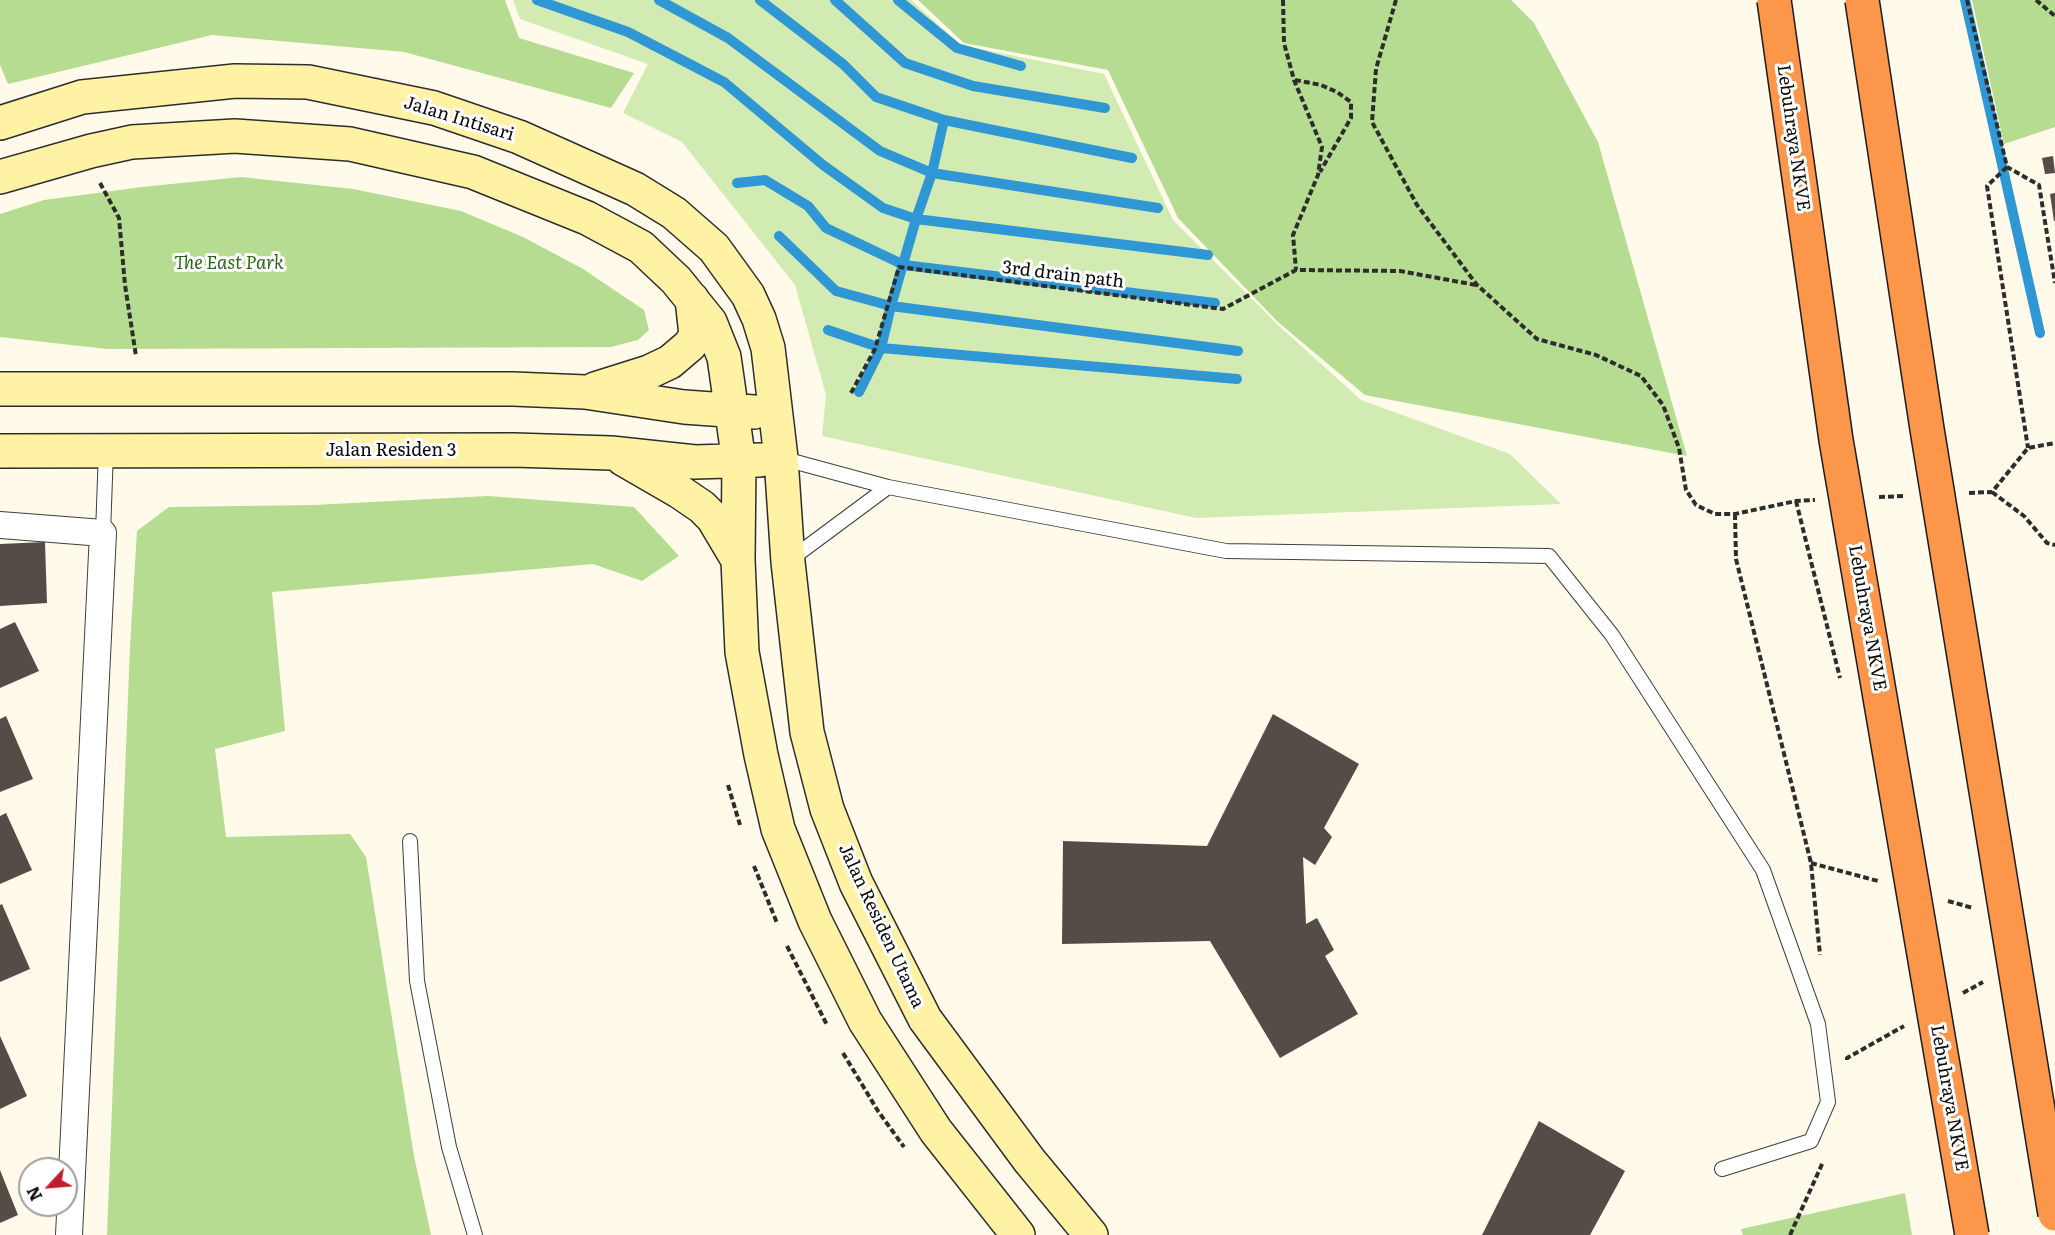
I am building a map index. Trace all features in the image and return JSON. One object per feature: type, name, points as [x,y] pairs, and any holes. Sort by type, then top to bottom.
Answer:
[{"type":"highway","name":"Lebuhraya NKVE","points":[[1774,0],[1836,440],[1972,1235]]},
{"type":"highway","points":[[1862,0],[1927,429],[2055,1214]]},
{"type":"street","name":"Jalan Intisari","points":[[0,123],[82,97],[235,81],[308,82],[434,108],[519,137],[635,189],[674,213],[714,248],[748,295],[759,319],[768,348],[781,458]]},
{"type":"street","points":[[0,177],[91,151],[132,142],[235,136],[350,144],[473,172],[587,218],[642,247],[676,279],[710,322],[724,357],[739,462],[738,560],[742,652],[760,755],[778,828],[815,921],[865,1021],[936,1131],[1018,1235]]},
{"type":"street","points":[[585,392],[649,372],[670,362],[690,345],[696,335],[692,299]]},
{"type":"street","points":[[0,389],[502,389],[585,392],[684,407],[776,413]]},
{"type":"street","name":"Jalan Residen 3","points":[[0,451],[514,450],[611,453],[695,462],[739,462],[781,458]]},
{"type":"street","points":[[611,453],[702,507],[712,518],[738,560]]},
{"type":"street","name":"Jalan Residen Utama","points":[[781,458],[788,562],[807,732],[827,809],[856,883],[925,1019],[1029,1160],[1091,1235]]},
{"type":"street","points":[[0,525],[103,533],[69,1235]]},
{"type":"lane","points":[[103,533],[106,451]]},
{"type":"lane","points":[[781,458],[888,487],[1226,551],[1549,556],[1612,635],[1763,870],[1818,1024],[1828,1102],[1811,1142],[1722,1169]]},
{"type":"lane","points":[[788,562],[888,487]]},
{"type":"lane","points":[[410,841],[417,981],[449,1147],[475,1235]]},
{"type":"path","points":[[1283,0],[1284,42],[1294,80],[1322,147],[1318,175]]},
{"type":"path","points":[[1396,0],[1376,69],[1372,122],[1417,205],[1477,285],[1537,339],[1596,355],[1641,376],[1663,405],[1679,448],[1686,490],[1696,506],[1715,514],[1735,514],[1796,501]]},
{"type":"path","points":[[1967,0],[2007,167],[2039,185],[2055,283]]},
{"type":"path","points":[[2036,0],[2055,16]]},
{"type":"path","points":[[1294,80],[1321,85],[1351,102],[1351,118],[1344,134],[1318,175],[1293,235],[1296,270],[1400,271],[1477,285]]},
{"type":"path","points":[[2007,167],[1987,186],[2028,447]]},
{"type":"path","points":[[96,176],[118,218],[136,356]]},
{"type":"path","name":"3rd drain path","points":[[851,393],[875,349],[899,267],[1223,309],[1296,270]]},
{"type":"path","points":[[1992,492],[2024,516],[2047,543],[2055,545]]},
{"type":"path","points":[[1735,514],[1736,559],[1811,862],[1821,963]]},
{"type":"path","points":[[1954,998],[1984,982]]},
{"type":"path","points":[[1848,1070],[1847,1058],[1906,1025]]},
{"type":"path","points":[[1790,1235],[1824,1160]]},
{"type":"green space","points":[[0,0],[505,0],[519,38],[634,73],[611,108],[404,52],[212,35],[8,84],[0,65]]},
{"type":"green space","points":[[513,0],[911,0],[961,45],[1104,74],[1173,220],[1278,325],[1361,400],[1510,454],[1561,504],[1196,518],[822,436],[826,395],[795,285],[682,142],[623,113],[648,64],[520,19]]},
{"type":"green space","points":[[918,0],[1511,0],[1534,23],[1598,142],[1687,456],[1365,395],[1278,322],[1178,218],[1108,70],[964,43]]},
{"type":"green space","points":[[1972,0],[2055,0],[2055,127],[2004,144]]},
{"type":"green space","name":"The East Park","points":[[241,177],[353,189],[461,211],[523,237],[583,269],[644,310],[649,330],[638,340],[611,347],[107,349],[0,337],[0,214],[44,200]]},
{"type":"green space","points":[[488,496],[634,507],[679,556],[642,581],[593,564],[272,592],[285,731],[215,749],[226,837],[350,834],[366,857],[414,1156],[431,1235],[107,1235],[130,646],[137,531],[169,507],[314,505]]},
{"type":"green space","points":[[1905,1193],[1912,1235],[1743,1235],[1741,1229]]},
{"type":"building","points":[[2053,156],[2055,173],[2045,174],[2042,158]]},
{"type":"building","points":[[2055,193],[2055,221],[2054,221],[2050,194]]},
{"type":"building","points":[[45,542],[47,603],[0,606],[0,544]]},
{"type":"building","points":[[15,622],[39,671],[0,688],[0,629]]},
{"type":"building","points":[[1273,714],[1359,764],[1324,828],[1332,837],[1315,865],[1303,857],[1306,924],[1317,918],[1334,950],[1325,956],[1358,1014],[1280,1058],[1210,941],[1062,944],[1063,841],[1207,846]]},
{"type":"building","points":[[6,716],[33,779],[0,792],[0,719]]},
{"type":"building","points":[[6,813],[32,870],[0,884],[0,816]]},
{"type":"building","points":[[2,904],[30,969],[0,982],[0,905]]},
{"type":"building","points":[[0,1036],[27,1096],[0,1109]]},
{"type":"building","points":[[1539,1121],[1625,1171],[1590,1235],[1482,1235]]},
{"type":"building","points":[[0,1170],[18,1215],[0,1223]]},
{"type":"waterway","points":[[537,0],[628,32],[724,82],[823,165],[883,208],[916,219],[1208,255]]},
{"type":"waterway","points":[[659,0],[728,38],[880,151],[932,173],[1158,208]]},
{"type":"waterway","points":[[760,0],[843,64],[876,97],[944,120],[1132,158]]},
{"type":"waterway","points":[[835,0],[905,63],[973,86],[1105,108]]},
{"type":"waterway","points":[[898,0],[957,48],[1021,66]]},
{"type":"waterway","points":[[1965,0],[2040,333]]},
{"type":"waterway","points":[[859,392],[881,348],[916,219],[932,173],[944,120]]},
{"type":"waterway","points":[[737,183],[765,180],[808,206],[826,228],[904,265],[1215,303]]},
{"type":"waterway","points":[[779,236],[836,291],[891,306],[1238,351]]},
{"type":"waterway","points":[[828,330],[881,348],[1237,379]]}]
